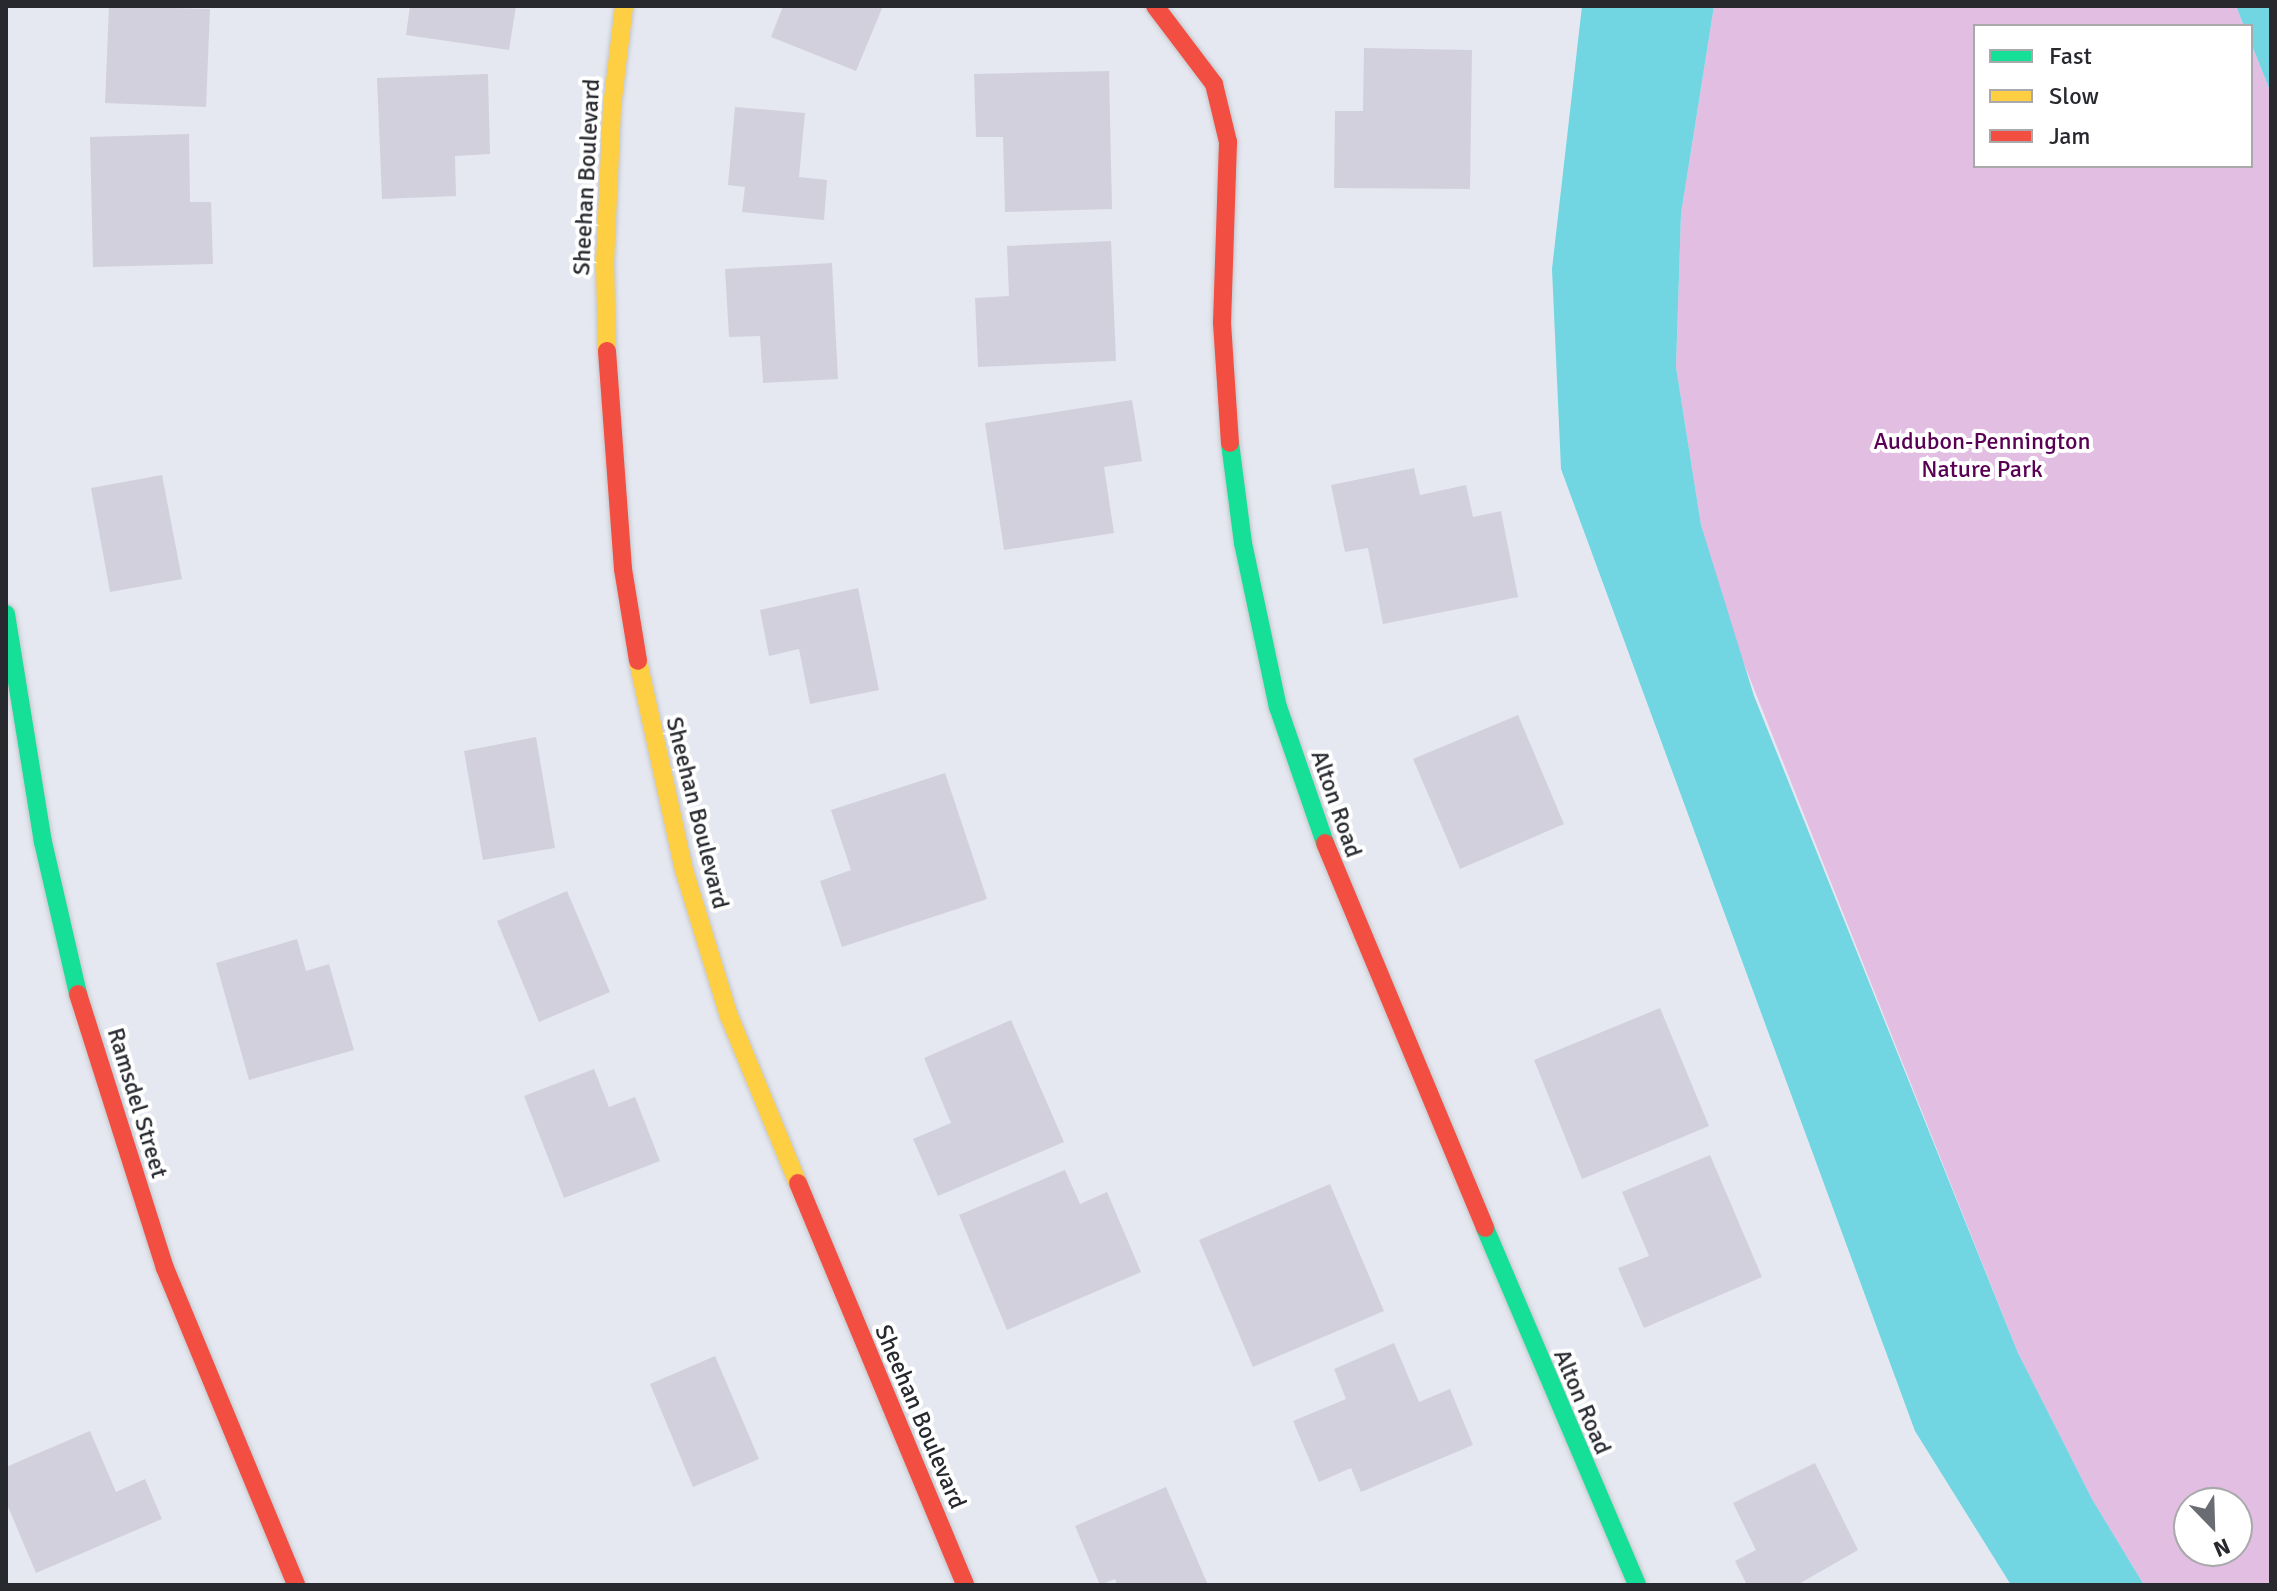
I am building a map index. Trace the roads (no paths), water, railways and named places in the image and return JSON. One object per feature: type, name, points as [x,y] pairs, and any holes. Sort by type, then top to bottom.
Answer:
[{"type":"street","name":"Sheehan Boulevard","points":[[624,6],[612,107],[605,262],[609,415],[623,569],[648,721],[684,870],[729,1016],[965,1585]]},
{"type":"street","name":"Alton Road","points":[[1155,6],[1214,84],[1228,142],[1222,323],[1231,461],[1253,598],[1278,707],[1345,901],[1637,1585]]},
{"type":"street","name":"Ramsdel Street","points":[[6,614],[43,842],[76,986],[117,1128],[165,1268],[296,1585]]},
{"type":"water","points":[[1582,6],[1714,6],[1681,214],[1676,367],[1701,525],[1754,696],[2018,1353],[2092,1499],[2144,1585],[2011,1585],[1915,1431],[1561,469],[1552,269]]},
{"type":"water","points":[[2236,6],[2271,6],[2271,93],[2253,48],[2253,24],[2243,24]]},
{"type":"park label","name":"Audubon-Pennington Nature Park","points":[[1982,456]]}]
